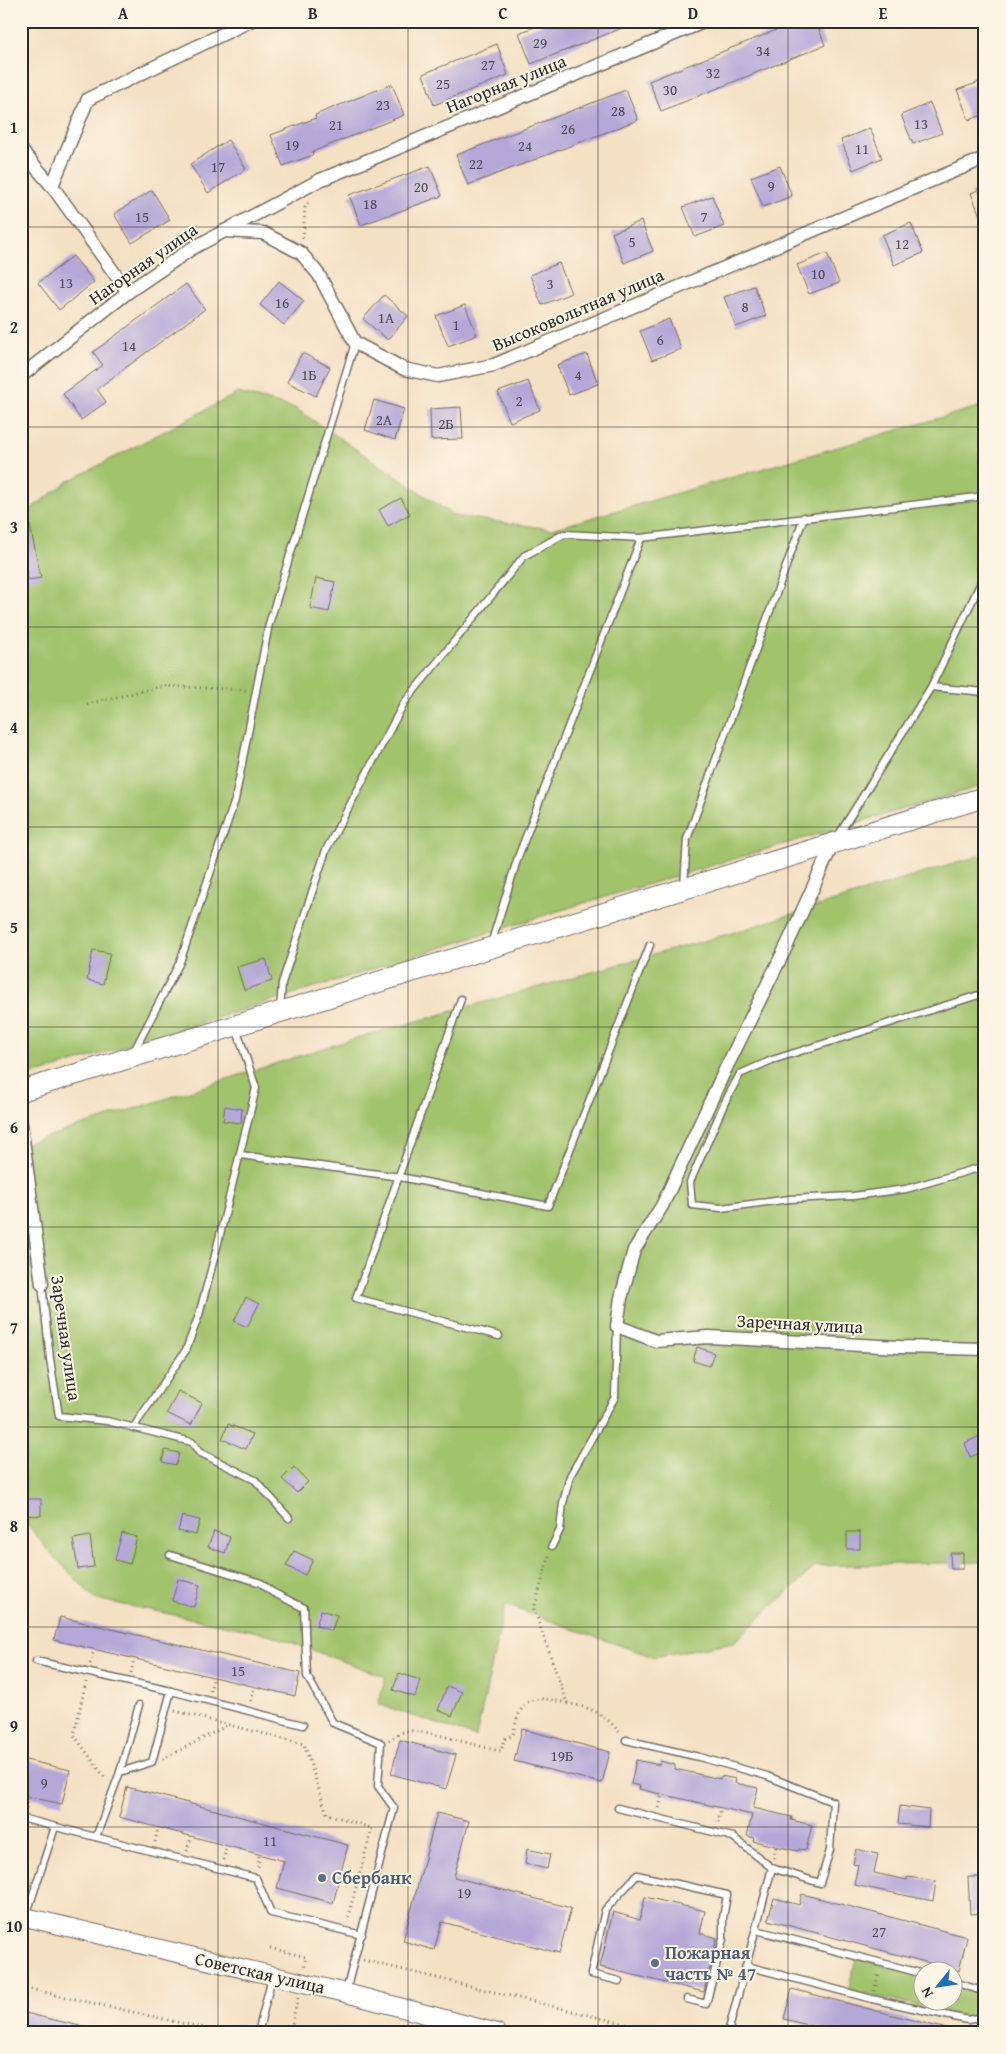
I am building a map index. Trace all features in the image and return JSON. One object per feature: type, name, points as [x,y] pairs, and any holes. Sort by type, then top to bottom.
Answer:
[{"type":"main road","points":[[21,1091],[280,1011],[489,950],[985,797]]},
{"type":"main road","name":"Советская улица","points":[[23,1917],[346,1993],[497,2033]]},
{"type":"street","points":[[52,186],[88,99],[250,21]]},
{"type":"street","name":"Нагорная улица","points":[[21,376],[128,292],[190,249],[320,180],[706,21]]},
{"type":"street","points":[[21,150],[52,186],[128,292]]},
{"type":"street","name":"Высоковольтная улица","points":[[355,343],[404,369],[438,376],[494,365],[985,158]]},
{"type":"street","points":[[224,231],[263,233],[301,253],[319,275],[355,343]]},
{"type":"street","points":[[617,1326],[621,1298],[634,1250],[662,1206],[725,1070],[788,943],[833,843]]},
{"type":"street","name":"Заречная улица","points":[[21,1124],[42,1284]]},
{"type":"street","name":"Заречная улица","points":[[617,1326],[656,1341],[709,1337],[900,1347],[985,1348]]},
{"type":"lane","points":[[131,1058],[180,962],[232,809],[269,624],[355,343]]},
{"type":"lane","points":[[280,1011],[282,983],[326,850],[404,703],[524,556],[564,534],[641,538],[985,496]]},
{"type":"lane","points":[[684,890],[687,839],[804,517]]},
{"type":"lane","points":[[489,950],[518,857],[641,538]]},
{"type":"lane","points":[[833,843],[931,688],[985,574]]},
{"type":"lane","points":[[931,688],[985,692]]},
{"type":"lane","points":[[240,1155],[400,1177],[548,1206],[650,945]]},
{"type":"lane","points":[[985,993],[772,1060],[740,1074],[724,1102],[690,1182],[692,1205],[721,1208],[790,1199],[871,1194],[906,1189],[985,1166]]},
{"type":"lane","points":[[461,1000],[356,1298],[499,1336]]},
{"type":"lane","points":[[133,1428],[186,1350],[199,1315],[215,1255],[256,1088],[236,1026]]},
{"type":"lane","name":"Заречная улица","points":[[42,1284],[50,1360],[59,1416],[82,1418],[192,1442],[199,1452],[255,1480],[289,1518]]},
{"type":"lane","points":[[552,1546],[560,1530],[570,1476],[616,1397],[617,1326]]},
{"type":"lane","points":[[170,1555],[261,1583],[272,1592],[304,1608],[307,1676],[333,1724],[381,1744],[378,1786],[394,1808],[346,1993]]},
{"type":"lane","points":[[36,1661],[171,1691],[303,1725]]},
{"type":"lane","points":[[120,1772],[152,1762],[171,1691]]},
{"type":"lane","points":[[96,1837],[114,1792],[139,1705]]},
{"type":"lane","points":[[618,1808],[733,1837],[772,1868],[820,1882],[830,1850],[833,1802],[767,1776],[699,1757],[626,1740]]},
{"type":"lane","points":[[21,1818],[256,1878],[271,1912],[362,1935]]},
{"type":"lane","points":[[23,1917],[55,1826]]},
{"type":"lane","points":[[728,2033],[748,1966],[772,1868]]},
{"type":"lane","points":[[619,1982],[591,1974],[605,1910],[637,1875],[727,1895],[723,1918],[723,1939],[706,2004],[687,1999]]},
{"type":"lane","points":[[756,1930],[914,1971]]},
{"type":"lane","points":[[748,1966],[872,1999],[968,2020],[981,2017],[985,2008]]},
{"type":"lane","points":[[258,2033],[273,1976]]},
{"type":"lane","points":[[964,1985],[982,1991],[985,2000]]},
{"type":"path","points":[[301,253],[305,208],[320,180]]},
{"type":"path","points":[[87,704],[163,686],[256,690]]},
{"type":"path","points":[[552,1546],[534,1609],[567,1703]]},
{"type":"path","points":[[85,1686],[74,1735],[114,1792]]},
{"type":"path","points":[[381,1744],[405,1731],[426,1733],[480,1748],[501,1751],[504,1739],[513,1735],[516,1721],[525,1703],[534,1698],[592,1708],[611,1722],[626,1740]]},
{"type":"path","points":[[166,1708],[304,1744],[327,1814],[372,1828],[344,1930]]},
{"type":"path","points":[[152,1762],[158,1762],[228,1724]]},
{"type":"path","points":[[356,1958],[662,2033]]},
{"type":"path","points":[[872,1999],[882,1962]]},
{"type":"path","points":[[21,1987],[226,2033]]},
{"type":"green space","points":[[238,393],[295,408],[455,516],[552,529],[985,405],[985,785],[578,905],[21,1079],[21,516],[67,482]]},
{"type":"green space","points":[[985,854],[985,1562],[816,1566],[734,1642],[653,1657],[505,1605],[476,1737],[378,1704],[386,1677],[268,1634],[95,1599],[46,1548],[21,1516],[21,1145],[346,1041],[735,932]]},
{"type":"green space","points":[[856,1958],[914,1974],[914,2005],[848,1990]]},
{"type":"green space","points":[[964,1988],[980,1993],[984,2004],[980,2015],[968,2017],[946,2012],[964,2012]]},
{"type":"building","points":[[550,21],[635,21],[635,23],[531,64],[519,33]]},
{"type":"building","points":[[799,21],[816,21],[825,45],[661,111],[649,81]]},
{"type":"building","points":[[497,44],[508,75],[434,105],[423,74]]},
{"type":"building","points":[[985,80],[985,114],[969,120],[957,90]]},
{"type":"building","points":[[392,84],[404,115],[312,152],[313,155],[283,166],[271,135],[316,118],[315,115]]},
{"type":"building","points":[[626,90],[638,120],[468,185],[456,155]]},
{"type":"building","points":[[930,103],[942,133],[913,144],[901,115]]},
{"type":"building","points":[[870,128],[882,158],[853,170],[841,140]]},
{"type":"building","points":[[228,140],[246,169],[208,193],[190,164]]},
{"type":"building","points":[[430,166],[442,196],[361,225],[349,195]]},
{"type":"building","points":[[780,166],[792,196],[763,207],[751,177]]},
{"type":"building","points":[[985,187],[985,226],[984,226],[971,193]]},
{"type":"building","points":[[152,190],[170,220],[132,243],[114,214]]},
{"type":"building","points":[[712,196],[724,226],[695,237],[683,207]]},
{"type":"building","points":[[641,221],[653,251],[624,263],[612,233]]},
{"type":"building","points":[[911,223],[923,253],[894,265],[882,235]]},
{"type":"building","points":[[827,253],[839,283],[809,294],[797,265]]},
{"type":"building","points":[[73,256],[94,282],[59,310],[38,283]]},
{"type":"building","points":[[559,263],[571,293],[542,305],[530,275]]},
{"type":"building","points":[[279,281],[304,301],[284,325],[260,305]]},
{"type":"building","points":[[186,284],[205,309],[97,389],[106,402],[81,420],[63,394],[103,365],[93,352]]},
{"type":"building","points":[[754,286],[766,316],[736,327],[724,297]]},
{"type":"building","points":[[384,295],[408,316],[388,340],[363,319]]},
{"type":"building","points":[[465,305],[477,335],[448,346],[436,316]]},
{"type":"building","points":[[669,319],[681,349],[652,360],[640,331]]},
{"type":"building","points":[[302,353],[330,367],[316,396],[287,382]]},
{"type":"building","points":[[587,354],[598,384],[569,395],[557,365]]},
{"type":"building","points":[[528,381],[540,410],[510,422],[498,392]]},
{"type":"building","points":[[374,400],[404,409],[395,440],[365,430]]},
{"type":"building","points":[[461,407],[463,439],[431,440],[430,409]]},
{"type":"building","points":[[401,498],[410,514],[388,526],[379,510]]},
{"type":"building","points":[[27,512],[41,578],[28,580],[24,563],[21,563],[21,513]]},
{"type":"building","points":[[316,578],[335,582],[329,612],[310,608]]},
{"type":"building","points":[[93,950],[110,953],[103,984],[87,980]]},
{"type":"building","points":[[266,959],[272,981],[244,990],[237,967]]},
{"type":"building","points":[[225,1106],[242,1109],[241,1123],[223,1121]]},
{"type":"building","points":[[246,1297],[259,1304],[247,1327],[234,1321]]},
{"type":"building","points":[[697,1347],[714,1353],[709,1366],[693,1361]]},
{"type":"building","points":[[178,1391],[202,1403],[191,1425],[167,1413]]},
{"type":"building","points":[[228,1424],[253,1434],[246,1449],[222,1439]]},
{"type":"building","points":[[980,1436],[985,1451],[970,1457],[965,1443]]},
{"type":"building","points":[[165,1450],[179,1453],[176,1465],[162,1462]]},
{"type":"building","points":[[294,1467],[308,1482],[297,1493],[282,1479]]},
{"type":"building","points":[[24,1499],[41,1499],[41,1516],[24,1515]]},
{"type":"building","points":[[182,1516],[200,1520],[196,1535],[178,1531]]},
{"type":"building","points":[[214,1531],[230,1537],[225,1553],[208,1547]]},
{"type":"building","points":[[847,1532],[860,1532],[860,1549],[847,1549]]},
{"type":"building","points":[[122,1533],[137,1537],[130,1564],[115,1560]]},
{"type":"building","points":[[90,1536],[94,1567],[78,1569],[73,1539]]},
{"type":"building","points":[[294,1551],[313,1560],[305,1575],[286,1566]]},
{"type":"building","points":[[950,1553],[963,1553],[963,1569],[951,1569]]},
{"type":"building","points":[[178,1579],[200,1585],[194,1607],[172,1601]]},
{"type":"building","points":[[321,1610],[337,1615],[332,1631],[316,1626]]},
{"type":"building","points":[[60,1617],[300,1673],[295,1696],[54,1640]]},
{"type":"building","points":[[399,1673],[420,1680],[415,1697],[393,1690]]},
{"type":"building","points":[[447,1686],[462,1692],[452,1716],[438,1710]]},
{"type":"building","points":[[522,1729],[610,1752],[602,1783],[514,1761]]},
{"type":"building","points":[[400,1740],[456,1755],[446,1789],[391,1774]]},
{"type":"building","points":[[21,1759],[70,1770],[62,1804],[21,1795]]},
{"type":"building","points":[[636,1760],[659,1765],[660,1761],[675,1765],[675,1769],[720,1779],[721,1776],[736,1779],[735,1783],[758,1788],[753,1808],[792,1817],[791,1820],[812,1825],[806,1850],[799,1849],[798,1851],[753,1841],[754,1838],[747,1836],[752,1815],[639,1789],[640,1786],[631,1784]]},
{"type":"building","points":[[127,1787],[348,1845],[333,1903],[277,1888],[284,1861],[119,1817]]},
{"type":"building","points":[[900,1806],[929,1810],[928,1827],[898,1824]]},
{"type":"building","points":[[437,1813],[469,1821],[454,1877],[571,1908],[559,1953],[442,1922],[434,1950],[403,1941]]},
{"type":"building","points":[[527,1849],[550,1854],[547,1869],[525,1864]]},
{"type":"building","points":[[856,1849],[878,1854],[874,1873],[907,1880],[908,1877],[936,1881],[933,1901],[854,1885],[858,1865],[853,1864]]},
{"type":"building","points":[[968,1877],[985,1877],[985,1913],[970,1914]]},
{"type":"building","points":[[802,1894],[967,1937],[961,1962],[925,1962],[768,1920],[774,1898],[799,1905]]},
{"type":"building","points":[[645,1897],[705,1911],[700,1933],[717,1938],[704,1992],[600,1967],[613,1912],[640,1920]]},
{"type":"building","points":[[792,1989],[943,2028],[942,2033],[838,2033],[784,2019]]},
{"type":"building","points":[[21,2012],[88,2028],[87,2033],[21,2033]]},
{"type":"place","name":"Сбербанк","points":[[322,1878]]},
{"type":"place","name":"Пожарная часть № 47","points":[[655,1963]]}]
